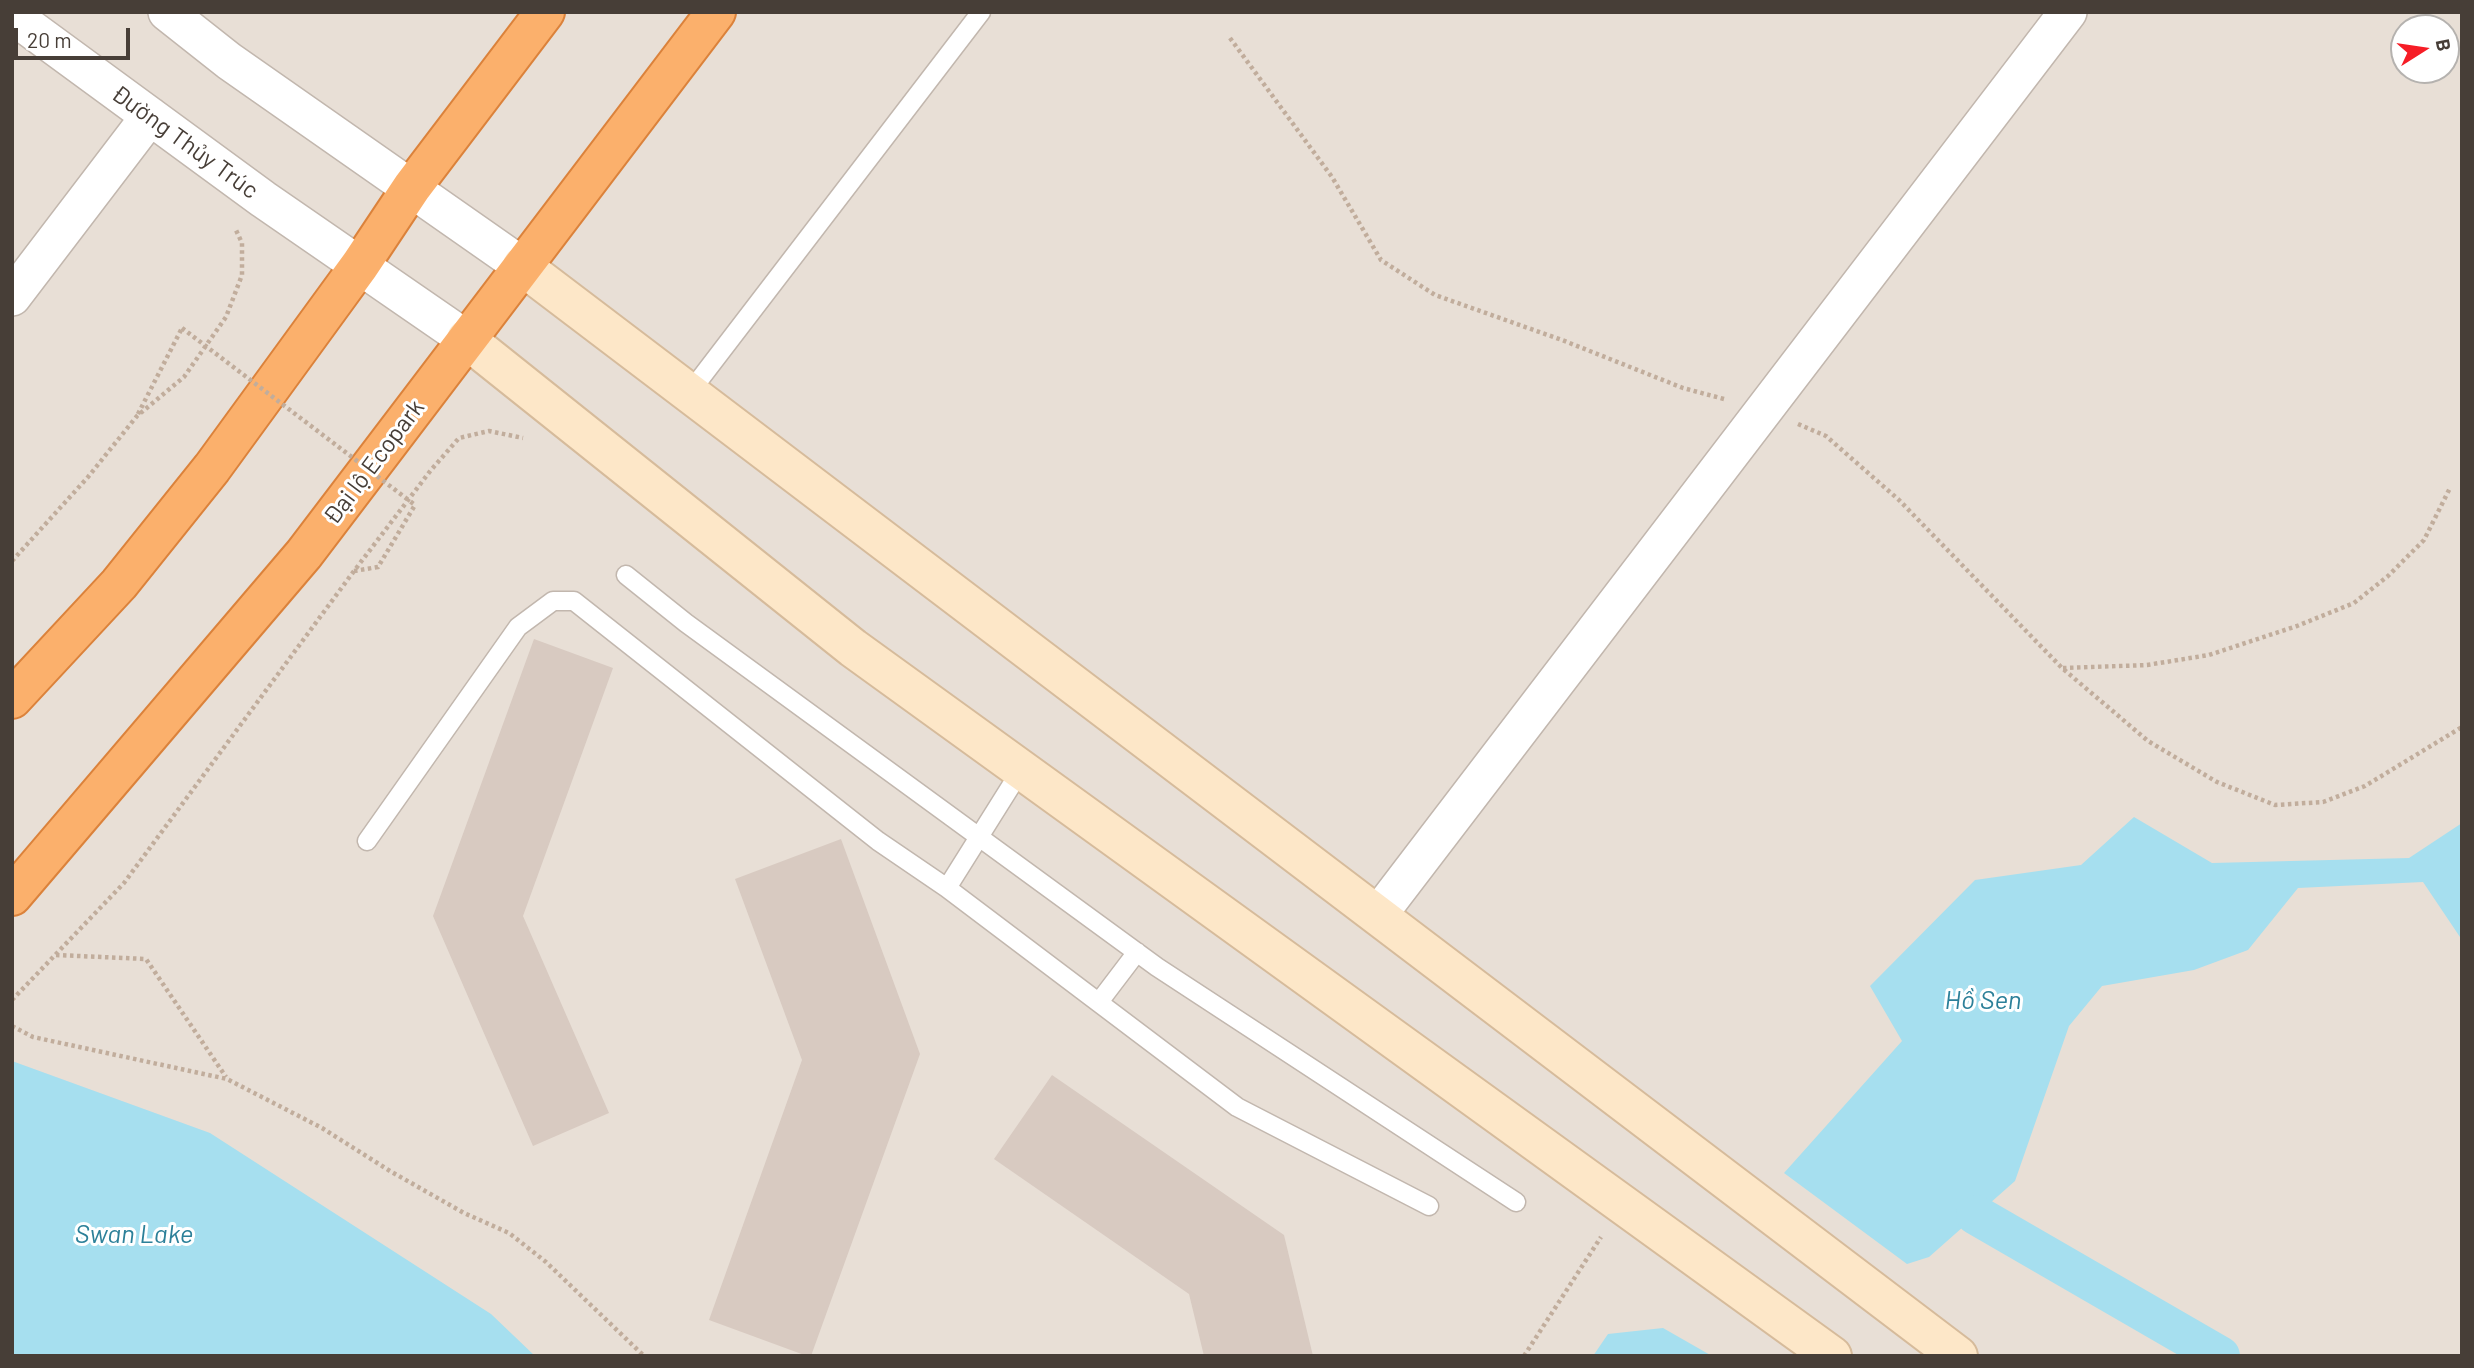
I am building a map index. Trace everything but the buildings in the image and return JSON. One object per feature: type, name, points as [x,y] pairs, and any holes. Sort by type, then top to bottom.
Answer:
[{"type":"highway","points":[[12,699],[119,584],[195,489],[360,265],[412,187],[545,12]]},
{"type":"highway","name":"Đại lộ Ecopark","points":[[19,890],[304,554],[716,12]]},
{"type":"main road","points":[[523,265],[1958,1356]]},
{"type":"main road","points":[[466,339],[853,648],[1832,1356]]},
{"type":"street","points":[[167,12],[229,61],[523,265]]},
{"type":"street","points":[[1378,915],[2068,12]]},
{"type":"street","name":"Đường Thủy Trúc","points":[[12,15],[263,199],[466,339]]},
{"type":"street","points":[[12,297],[150,116]]},
{"type":"lane","points":[[690,393],[981,12]]},
{"type":"lane","points":[[626,575],[686,623],[1137,952],[1516,1202]]},
{"type":"lane","points":[[367,841],[518,626],[553,601],[574,601],[878,841],[947,888],[1237,1107],[1429,1206]]},
{"type":"lane","points":[[947,888],[1021,770]]},
{"type":"lane","points":[[1099,1002],[1137,952]]},
{"type":"path","points":[[1230,38],[1332,177],[1381,260],[1435,295],[1562,340],[1683,388],[1764,410],[1826,436],[1899,500],[2062,668],[2148,741],[2217,782],[2275,805],[2323,802],[2365,786],[2462,727]]},
{"type":"path","points":[[12,561],[88,477],[137,416],[184,377],[226,317],[242,275],[242,243],[232,221]]},
{"type":"path","points":[[137,416],[182,328],[415,505],[378,567],[354,570]]},
{"type":"path","points":[[12,1000],[124,883],[354,570],[459,438],[489,431],[523,438]]},
{"type":"path","points":[[2062,668],[2147,666],[2209,655],[2297,626],[2354,603],[2388,576],[2424,540],[2450,488]]},
{"type":"path","points":[[55,955],[146,959],[227,1079]]},
{"type":"path","points":[[12,1026],[33,1037],[227,1079],[322,1128],[464,1213],[509,1233],[546,1262],[644,1356]]},
{"type":"path","points":[[1524,1356],[1622,1204]]},
{"type":"shaded area","points":[[12,12],[2462,12],[2462,1356],[12,1356]]},
{"type":"water","name":"Hồ Sen","points":[[2134,817],[2212,863],[2409,858],[2462,823],[2462,940],[2423,882],[2298,888],[2248,950],[2194,970],[2102,986],[2069,1026],[2015,1181],[1929,1257],[1907,1264],[1784,1173],[1902,1041],[1870,986],[1975,880],[2081,865]]},
{"type":"water","name":"Swan Lake","points":[[12,1061],[210,1133],[491,1314],[535,1356],[12,1356]]},
{"type":"water","points":[[1663,1328],[1712,1356],[1593,1356],[1608,1334]]},
{"type":"waterway","points":[[1976,1215],[2220,1356]]}]
